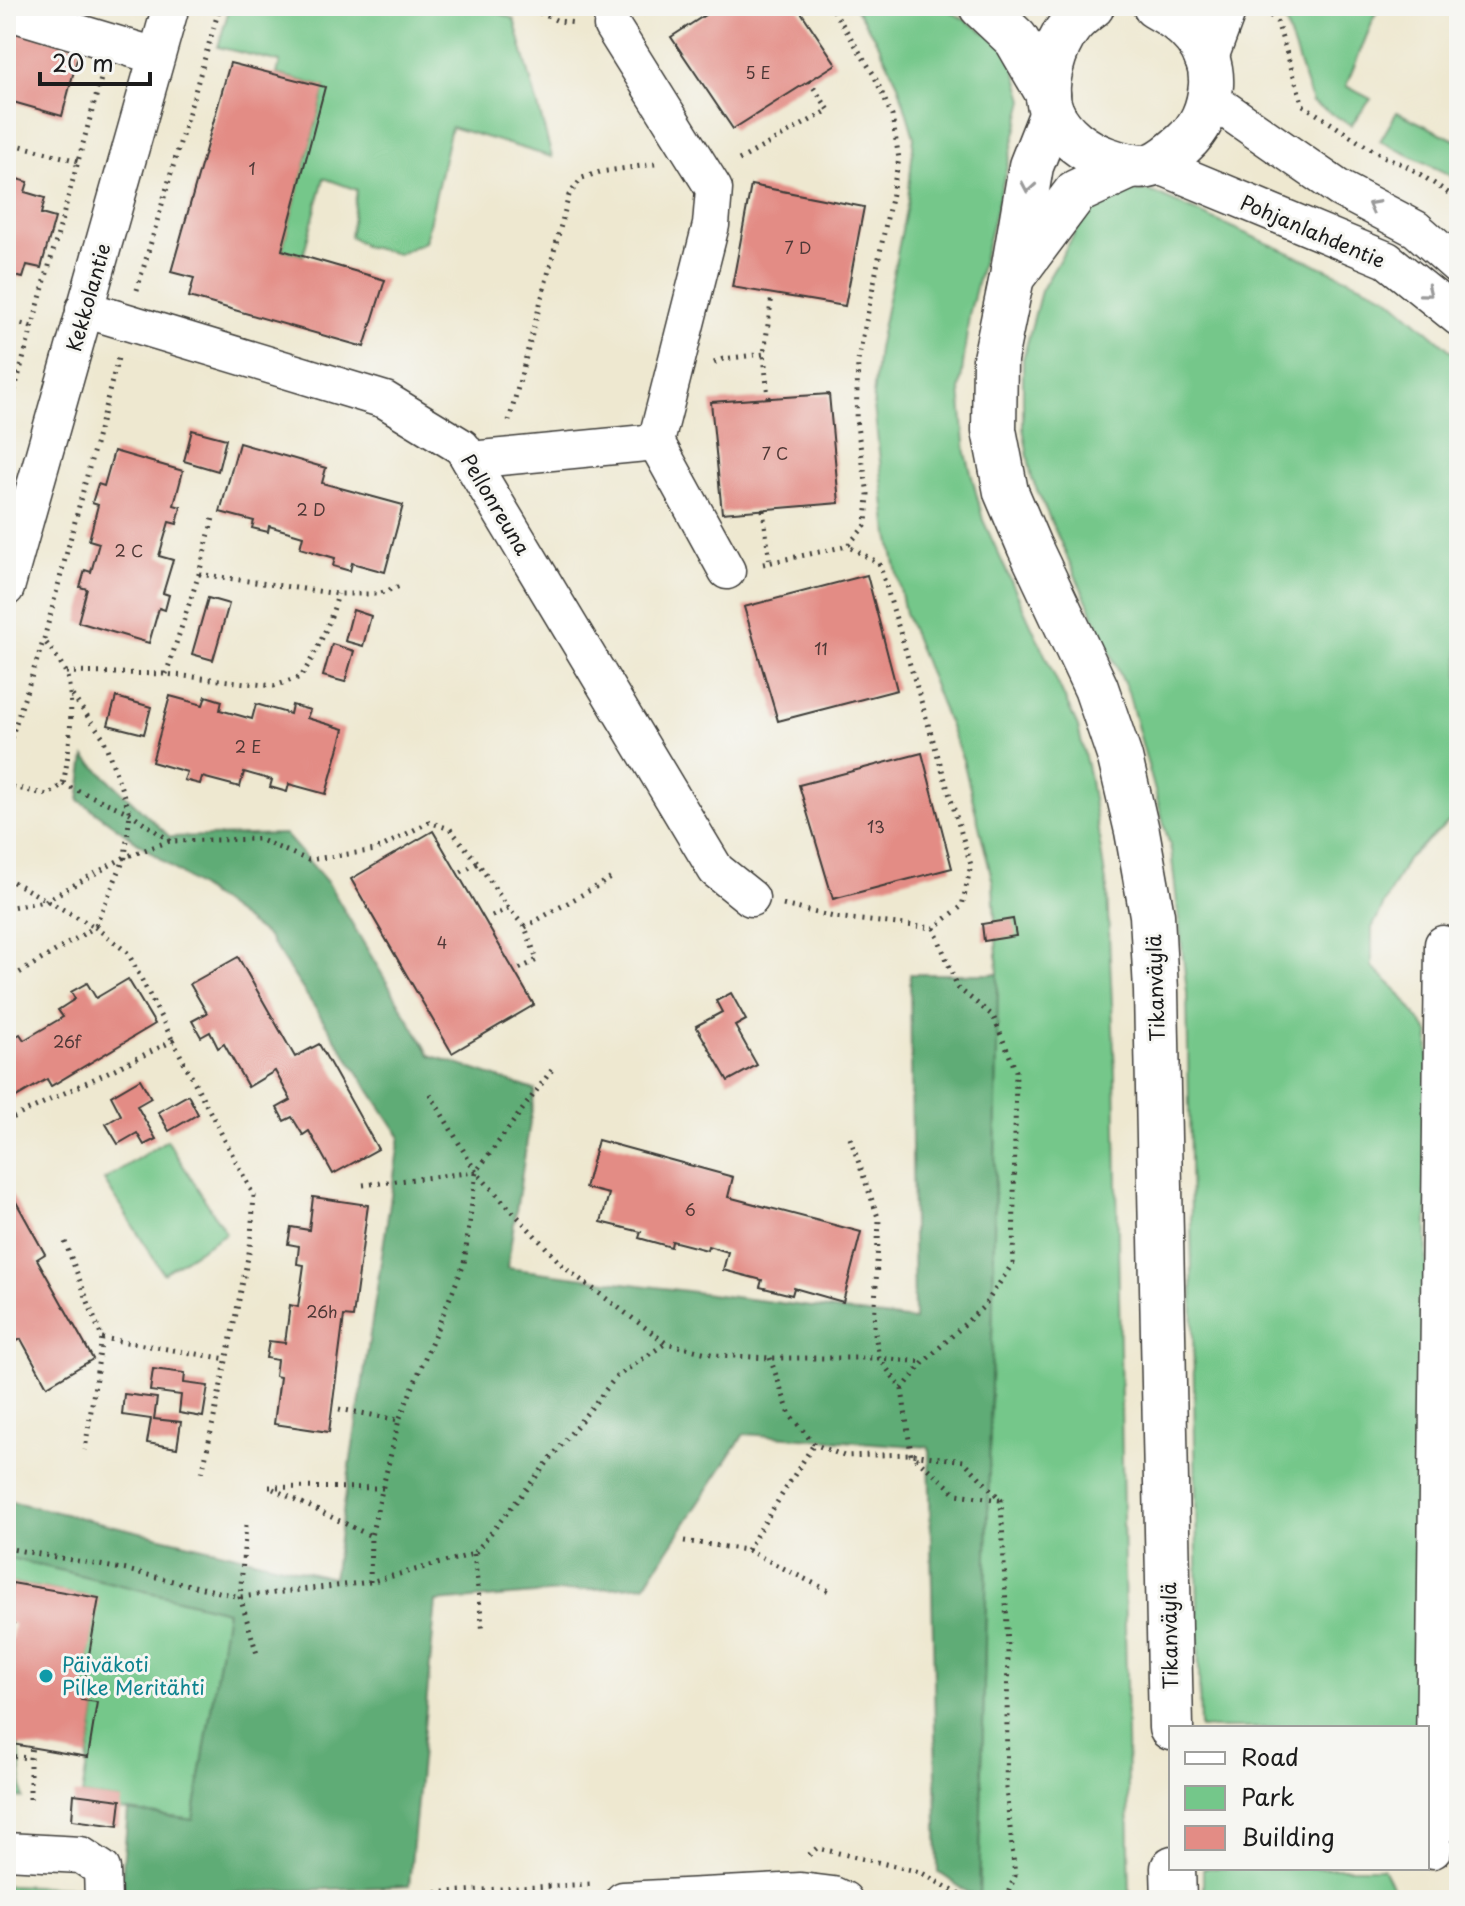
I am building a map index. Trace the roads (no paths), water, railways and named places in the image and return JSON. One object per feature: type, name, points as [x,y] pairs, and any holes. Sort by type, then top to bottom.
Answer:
[{"type":"main road","points":[[981,6],[1016,39],[1073,141],[1096,155],[1144,165]]},
{"type":"main road","name":"Tikanväylä","points":[[1092,6],[1072,23],[1056,51],[1050,103],[1031,166],[995,359],[994,430],[1006,492],[1096,688],[1123,773],[1152,915],[1171,1726]]},
{"type":"main road","points":[[1155,6],[1192,32],[1207,77]]},
{"type":"main road","name":"Tikanväylä","points":[[1012,277],[1076,192],[1177,149],[1194,134],[1209,104],[1207,77],[1225,6]]},
{"type":"main road","points":[[1173,1870],[1174,1900]]},
{"type":"street","name":"Kekkolantie","points":[[6,588],[11,551],[171,6]]},
{"type":"street","points":[[6,11],[156,56]]},
{"type":"street","points":[[612,26],[714,189],[711,225],[656,442],[727,571]]},
{"type":"street","points":[[1207,77],[1340,189],[1416,229],[1459,267]]},
{"type":"street","name":"Pohjanlahdentie","points":[[1144,165],[1387,260],[1459,318]]},
{"type":"street","name":"Pellonreuna","points":[[84,309],[385,400],[485,458],[716,870],[751,898]]},
{"type":"street","points":[[485,458],[656,442]]},
{"type":"street","points":[[1433,1850],[1448,1592],[1443,944]]},
{"type":"street","points":[[6,1851],[81,1855],[102,1869],[103,1900]]},
{"type":"street","points":[[623,1900],[801,1891],[833,1895],[844,1900]]},
{"type":"place","name":"Päiväkoti Pilke Meritähti","points":[[46,1676]]}]
